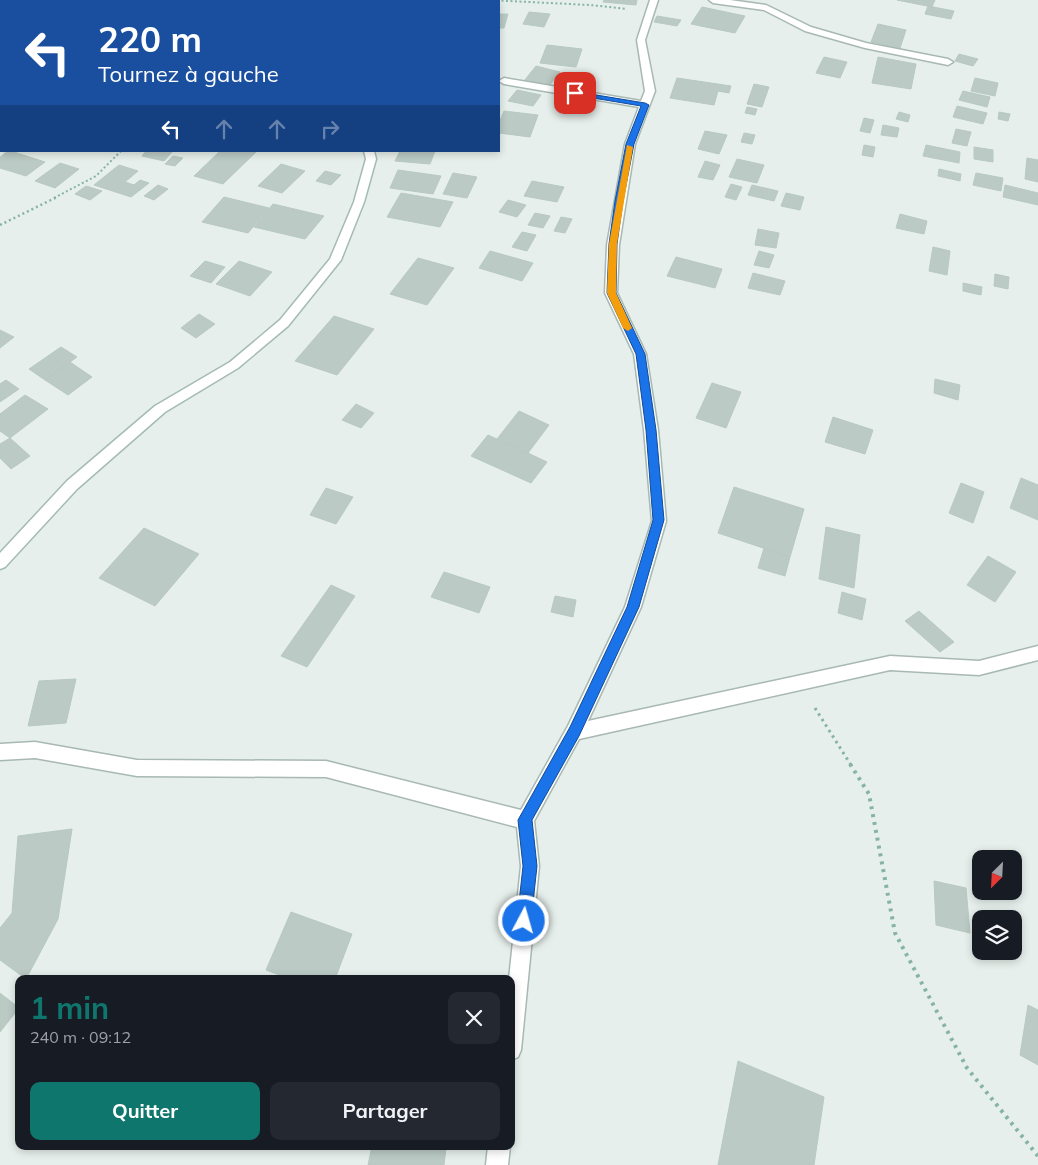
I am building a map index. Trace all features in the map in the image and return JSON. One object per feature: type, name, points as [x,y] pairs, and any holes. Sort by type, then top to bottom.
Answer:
[{"type":"street","points":[[713,0],[766,8],[808,29],[865,45],[948,62]]},
{"type":"street","points":[[515,1011],[530,866],[525,820],[574,732],[633,607],[659,520],[651,430],[640,354],[611,293],[613,244],[630,144],[650,91],[641,40],[652,6]]},
{"type":"street","points":[[504,81],[645,105]]},
{"type":"street","points":[[0,562],[72,485],[160,409],[234,365],[284,323],[335,260],[359,202],[371,159],[369,152]]},
{"type":"street","points":[[574,732],[890,663],[979,668],[1038,653]]},
{"type":"street","points":[[0,752],[35,750],[137,768],[326,769],[525,820]]},
{"type":"street","points":[[497,1165],[499,1150]]},
{"type":"path","points":[[500,1],[652,6]]},
{"type":"path","points":[[0,224],[30,211],[96,176],[120,152]]},
{"type":"path","points":[[799,683],[869,794],[895,933],[967,1068],[1038,1156]]},
{"type":"building","points":[[604,0],[637,0],[636,5],[603,2]]},
{"type":"building","points":[[897,0],[935,0],[932,7]]},
{"type":"building","points":[[928,6],[954,11],[951,19],[925,14]]},
{"type":"building","points":[[702,7],[745,16],[735,33],[691,24]]},
{"type":"building","points":[[529,12],[550,14],[544,27],[523,24]]},
{"type":"building","points":[[500,14],[508,14],[504,28],[500,28]]},
{"type":"building","points":[[657,16],[681,20],[677,26],[654,22]]},
{"type":"building","points":[[878,24],[906,30],[900,48],[871,42]]},
{"type":"building","points":[[547,45],[582,49],[576,67],[540,63]]},
{"type":"building","points":[[959,54],[978,59],[973,66],[955,61]]},
{"type":"building","points":[[824,57],[847,62],[840,78],[816,73]]},
{"type":"building","points":[[878,57],[916,64],[911,89],[872,83]]},
{"type":"building","points":[[536,66],[560,72],[548,87],[524,81]]},
{"type":"building","points":[[677,78],[731,86],[729,93],[718,91],[714,105],[670,98]]},
{"type":"building","points":[[975,78],[998,83],[995,96],[971,91]]},
{"type":"building","points":[[754,84],[769,87],[762,107],[747,104]]},
{"type":"building","points":[[517,90],[541,95],[533,106],[508,101]]},
{"type":"building","points":[[963,91],[990,97],[987,107],[959,100]]},
{"type":"building","points":[[957,106],[987,113],[983,124],[953,117]]},
{"type":"building","points":[[747,107],[757,109],[755,115],[745,113]]},
{"type":"building","points":[[504,111],[538,115],[530,137],[500,133],[500,121]]},
{"type":"building","points":[[899,112],[910,115],[908,122],[896,119]]},
{"type":"building","points":[[999,112],[1010,114],[1008,121],[998,119]]},
{"type":"building","points":[[864,118],[874,120],[870,133],[860,131]]},
{"type":"building","points":[[883,125],[899,128],[897,137],[881,135]]},
{"type":"building","points":[[956,129],[971,132],[967,146],[952,143]]},
{"type":"building","points":[[705,131],[727,135],[719,154],[698,149]]},
{"type":"building","points":[[744,133],[755,135],[752,144],[741,142]]},
{"type":"building","points":[[864,145],[875,147],[873,157],[862,155]]},
{"type":"building","points":[[926,145],[960,152],[959,163],[923,156]]},
{"type":"building","points":[[974,147],[993,150],[993,162],[974,159]]},
{"type":"building","points":[[7,152],[14,152],[45,162],[26,176],[0,168],[0,157]]},
{"type":"building","points":[[145,152],[172,152],[164,161],[142,156]]},
{"type":"building","points":[[219,152],[256,152],[223,184],[194,176]]},
{"type":"building","points":[[400,152],[435,152],[430,164],[395,161]]},
{"type":"building","points":[[173,156],[183,158],[175,166],[165,164]]},
{"type":"building","points":[[1027,158],[1038,160],[1038,182],[1025,179]]},
{"type":"building","points":[[737,159],[764,165],[757,183],[729,177]]},
{"type":"building","points":[[705,161],[720,165],[713,180],[698,177]]},
{"type":"building","points":[[60,163],[79,169],[55,188],[35,181]]},
{"type":"building","points":[[281,164],[305,171],[282,193],[258,186]]},
{"type":"building","points":[[119,165],[138,171],[125,182],[134,185],[140,180],[149,183],[131,197],[94,185]]},
{"type":"building","points":[[939,169],[961,174],[960,181],[938,176]]},
{"type":"building","points":[[398,170],[441,176],[433,194],[390,188]]},
{"type":"building","points":[[325,171],[341,175],[331,185],[316,181]]},
{"type":"building","points":[[453,173],[477,177],[467,198],[443,194]]},
{"type":"building","points":[[976,173],[1003,178],[1001,191],[973,185]]},
{"type":"building","points":[[532,181],[564,187],[557,202],[524,196]]},
{"type":"building","points":[[731,184],[742,187],[736,200],[725,197]]},
{"type":"building","points":[[158,185],[168,189],[154,200],[144,196]]},
{"type":"building","points":[[752,185],[778,191],[774,201],[748,195]]},
{"type":"building","points":[[1005,185],[1038,193],[1038,205],[1003,197]]},
{"type":"building","points":[[86,186],[102,191],[90,200],[75,194]]},
{"type":"building","points":[[401,193],[453,202],[440,227],[387,217]]},
{"type":"building","points":[[786,193],[804,197],[800,210],[781,206]]},
{"type":"building","points":[[224,197],[269,208],[248,233],[202,222]]},
{"type":"building","points":[[508,200],[526,205],[517,217],[499,212]]},
{"type":"building","points":[[273,204],[324,216],[305,239],[254,227]]},
{"type":"building","points":[[535,213],[550,216],[543,228],[528,225]]},
{"type":"building","points":[[900,214],[927,221],[924,234],[896,228]]},
{"type":"building","points":[[561,217],[572,219],[565,233],[554,231]]},
{"type":"building","points":[[758,229],[779,233],[776,248],[755,245]]},
{"type":"building","points":[[522,232],[536,235],[527,251],[512,247]]},
{"type":"building","points":[[933,247],[950,251],[947,275],[929,271]]},
{"type":"building","points":[[490,251],[533,263],[522,281],[479,268]]},
{"type":"building","points":[[759,251],[774,255],[769,268],[754,265]]},
{"type":"building","points":[[676,257],[722,269],[715,288],[667,276]]},
{"type":"building","points":[[418,258],[454,268],[427,305],[390,294]]},
{"type":"building","points":[[205,261],[225,267],[211,283],[190,276]]},
{"type":"building","points":[[239,261],[272,272],[250,296],[216,284]]},
{"type":"building","points":[[753,273],[785,281],[780,295],[748,288]]},
{"type":"building","points":[[995,274],[1009,277],[1008,289],[994,286]]},
{"type":"building","points":[[963,283],[982,287],[981,295],[963,291]]},
{"type":"building","points":[[199,314],[215,324],[196,338],[181,328]]},
{"type":"building","points":[[334,316],[374,329],[337,375],[295,361]]},
{"type":"building","points":[[0,330],[14,337],[0,348]]},
{"type":"building","points":[[61,347],[77,357],[45,380],[29,369]]},
{"type":"building","points":[[70,362],[92,377],[68,395],[45,380]]},
{"type":"building","points":[[935,379],[960,385],[958,400],[934,393]]},
{"type":"building","points":[[6,380],[19,389],[0,402],[0,384]]},
{"type":"building","points":[[712,383],[741,392],[726,428],[696,418]]},
{"type":"building","points":[[25,395],[48,409],[10,438],[0,431],[0,414]]},
{"type":"building","points":[[356,404],[374,413],[361,428],[342,420]]},
{"type":"building","points":[[519,411],[549,425],[528,453],[497,439]]},
{"type":"building","points":[[833,417],[873,430],[865,454],[825,442]]},
{"type":"building","points":[[488,435],[547,462],[531,483],[471,456]]},
{"type":"building","points":[[10,438],[30,456],[11,469],[0,458],[0,444]]},
{"type":"building","points":[[1021,478],[1038,485],[1038,520],[1010,508]]},
{"type":"building","points":[[961,483],[984,492],[973,523],[949,513]]},
{"type":"building","points":[[734,487],[804,509],[790,557],[718,533]]},
{"type":"building","points":[[326,488],[353,497],[336,524],[310,515]]},
{"type":"building","points":[[826,527],[860,535],[854,588],[819,579]]},
{"type":"building","points":[[144,528],[199,554],[155,606],[99,578]]},
{"type":"building","points":[[764,548],[790,557],[785,576],[758,568]]},
{"type":"building","points":[[988,556],[1016,572],[995,602],[967,585]]},
{"type":"building","points":[[444,572],[490,587],[479,613],[431,597]]},
{"type":"building","points":[[331,585],[355,596],[307,667],[281,656]]},
{"type":"building","points":[[842,592],[866,599],[862,620],[838,613]]},
{"type":"building","points":[[555,596],[576,600],[573,617],[551,612]]},
{"type":"building","points":[[919,611],[954,642],[940,652],[905,621]]},
{"type":"building","points":[[76,679],[66,723],[28,726],[39,681]]},
{"type":"building","points":[[72,829],[58,919],[28,975],[21,975],[0,960],[0,928],[12,913],[18,836]]},
{"type":"building","points":[[934,881],[966,888],[970,933],[936,925]]},
{"type":"building","points":[[291,912],[352,934],[337,975],[279,975],[266,970]]},
{"type":"building","points":[[0,993],[15,1005],[15,1013],[0,1032]]},
{"type":"building","points":[[1028,1005],[1038,1010],[1038,1065],[1020,1055]]},
{"type":"building","points":[[738,1061],[824,1097],[814,1165],[718,1165]]},
{"type":"building","points":[[371,1150],[446,1150],[444,1165],[368,1165]]},
{"type":"slow traffic","points":[[628,328],[611,293],[613,244],[629,147]]},
{"type":"route","points":[[524,921],[530,866],[525,820],[574,732],[633,607],[659,520],[651,430],[640,354],[611,293],[613,244],[619,201],[630,144],[645,105],[575,93]]}]
